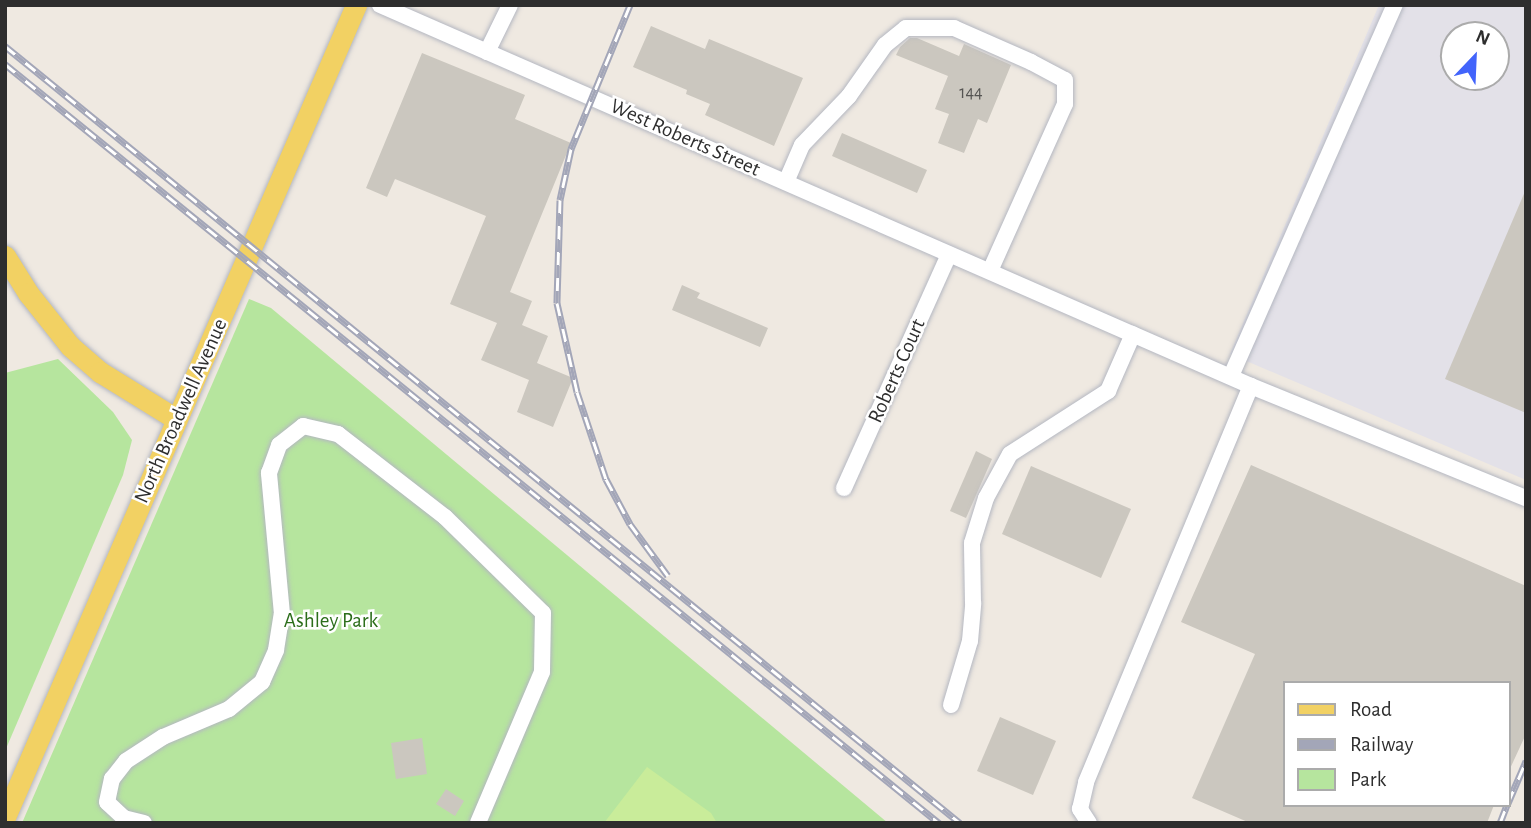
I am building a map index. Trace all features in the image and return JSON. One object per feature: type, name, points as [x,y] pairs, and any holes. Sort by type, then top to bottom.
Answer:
[{"type":"main road","name":"North Broadwell Avenue","points":[[5,817],[356,5]]},
{"type":"main road","points":[[5,256],[28,293],[79,355],[100,372],[176,419]]},
{"type":"street","name":"West Roberts Street","points":[[380,5],[403,10],[488,52],[1251,386],[1526,498]]},
{"type":"street","points":[[488,52],[510,5]]},
{"type":"street","points":[[1231,376],[1395,5]]},
{"type":"street","points":[[786,182],[802,145],[849,96],[885,45],[906,28],[954,28],[1065,80],[1065,104],[990,271]]},
{"type":"street","name":"Roberts Court","points":[[844,488],[949,254]]},
{"type":"street","points":[[951,705],[970,641],[973,603],[972,543],[986,498],[1010,454],[1108,391],[1133,334]]},
{"type":"street","points":[[1089,823],[1080,808],[1086,782],[1251,386]]},
{"type":"street","points":[[144,823],[124,818],[107,802],[112,779],[126,761],[163,737],[229,709],[262,682],[276,650],[282,614],[268,472],[279,445],[303,426],[338,434],[434,508],[543,612],[542,672],[478,823]]},
{"type":"shaded area","points":[[1379,5],[1526,5],[1526,480],[1230,354]]},
{"type":"green space","name":"Ashley Park","points":[[249,299],[271,308],[888,823],[22,823]]},
{"type":"green space","points":[[58,359],[113,412],[132,440],[123,475],[5,751],[5,373]]},
{"type":"green space","points":[[647,767],[711,813],[717,823],[604,823]]},
{"type":"building","points":[[651,26],[705,49],[709,39],[803,78],[774,146],[705,115],[710,104],[686,94],[687,90],[633,67]]},
{"type":"building","points":[[910,38],[917,38],[959,56],[964,44],[1011,65],[987,123],[978,119],[964,153],[938,143],[949,114],[935,109],[948,76],[896,55]]},
{"type":"building","points":[[422,53],[525,95],[515,119],[571,143],[510,292],[532,301],[522,325],[548,336],[537,363],[573,378],[553,427],[517,412],[529,380],[481,360],[497,323],[450,304],[486,216],[395,179],[387,197],[366,188]]},
{"type":"building","points":[[842,133],[927,170],[917,193],[832,156]]},
{"type":"building","points":[[1526,189],[1526,413],[1445,379]]},
{"type":"building","points":[[682,285],[700,293],[697,298],[768,328],[760,347],[672,310]]},
{"type":"building","points":[[976,451],[992,459],[966,518],[950,511]]},
{"type":"building","points":[[1251,465],[1526,586],[1526,734],[1510,769],[1510,681],[1282,681],[1282,807],[1493,807],[1487,823],[1250,823],[1192,798],[1255,654],[1181,622]]},
{"type":"building","points":[[1031,466],[1131,509],[1101,578],[1002,534]]},
{"type":"building","points":[[1000,717],[1056,741],[1033,795],[977,771]]},
{"type":"building","points":[[422,738],[427,774],[396,779],[391,743]]},
{"type":"building","points":[[446,789],[464,801],[455,816],[436,804]]},
{"type":"railway","points":[[630,5],[571,149],[560,200],[557,303],[577,392],[606,479],[630,524],[668,576]]},
{"type":"railway","points":[[5,46],[960,823]]},
{"type":"railway","points":[[5,64],[939,823]]},
{"type":"railway","points":[[1510,798],[1526,761]]},
{"type":"railway","points":[[1500,823],[1506,807]]}]
